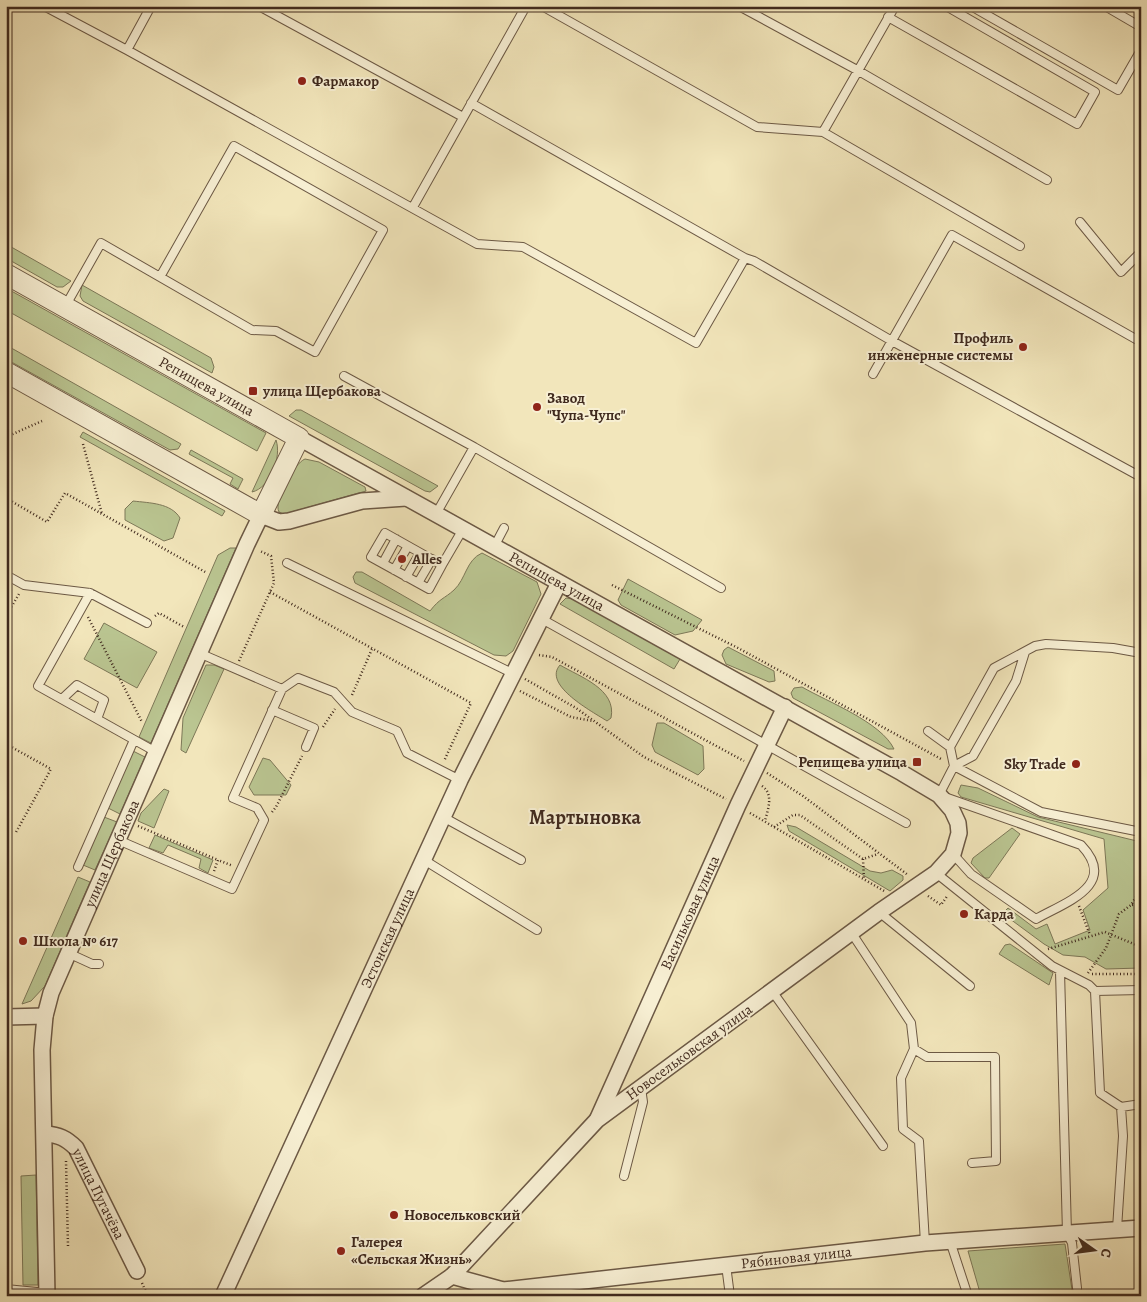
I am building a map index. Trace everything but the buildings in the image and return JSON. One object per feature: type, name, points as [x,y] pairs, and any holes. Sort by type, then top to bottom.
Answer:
[{"type":"street","name":"Репищева улица","points":[[6,274],[494,547],[785,707],[938,795],[952,810],[958,823]]},
{"type":"street","points":[[6,372],[261,516],[279,522],[289,521],[362,500],[407,498]]},
{"type":"street","name":"улица Щербакова","points":[[47,1294],[42,1050],[45,1016],[51,993],[199,653],[261,516],[299,438]]},
{"type":"street","name":"Эстонская улица","points":[[223,1296],[460,780],[559,583]]},
{"type":"street","name":"Васильковая улица","points":[[597,1120],[738,805],[785,707]]},
{"type":"street","name":"Новосельковская улица","points":[[423,1296],[452,1276],[597,1120],[878,912],[936,873],[953,854],[959,833],[958,823]]},
{"type":"street","points":[[6,1017],[45,1016]]},
{"type":"street","name":"улица Пугачёва","points":[[45,1134],[67,1139],[76,1148],[137,1271]]},
{"type":"street","name":"Рябиновая улица","points":[[452,1276],[503,1290],[926,1243],[1140,1227]]},
{"type":"lane","points":[[44,6],[413,207],[477,244],[523,247],[696,343],[745,258]]},
{"type":"lane","points":[[127,50],[151,6]]},
{"type":"lane","points":[[259,6],[463,117]]},
{"type":"lane","points":[[413,207],[526,6]]},
{"type":"lane","points":[[542,6],[757,127],[823,132],[1020,246]]},
{"type":"lane","points":[[739,6],[857,70],[1047,180]]},
{"type":"lane","points":[[823,132],[895,6]]},
{"type":"lane","points":[[888,17],[1077,124],[1095,92],[946,6]]},
{"type":"lane","points":[[972,6],[1118,90],[1141,50]]},
{"type":"lane","points":[[1105,6],[1141,27]]},
{"type":"lane","points":[[471,103],[892,341],[1141,477]]},
{"type":"lane","points":[[65,307],[100,243],[252,330],[276,331],[315,352],[383,230],[234,146],[160,277]]},
{"type":"lane","points":[[1080,222],[1121,272],[1141,252]]},
{"type":"lane","points":[[874,374],[952,235],[1141,342]]},
{"type":"lane","points":[[344,376],[474,447],[720,588]]},
{"type":"lane","points":[[436,514],[474,447]]},
{"type":"lane","points":[[494,547],[504,528]]},
{"type":"lane","points":[[442,566],[385,533],[371,557],[429,590],[463,529]]},
{"type":"lane","points":[[383,563],[396,539]]},
{"type":"lane","points":[[394,570],[408,546]]},
{"type":"lane","points":[[406,577],[420,553]]},
{"type":"lane","points":[[418,584],[432,560]]},
{"type":"lane","points":[[287,563],[510,678]]},
{"type":"lane","points":[[6,574],[24,585],[90,593],[147,622]]},
{"type":"lane","points":[[90,593],[38,686],[156,752]]},
{"type":"lane","points":[[540,618],[765,746],[906,823]]},
{"type":"lane","points":[[950,748],[994,668],[1035,646],[1046,644],[1113,648],[1141,653]]},
{"type":"lane","points":[[953,854],[972,874],[1036,920],[1092,885],[1094,874],[1092,856],[1081,845],[938,795],[954,766],[973,756],[1016,681],[1025,652]]},
{"type":"lane","points":[[199,653],[282,689]]},
{"type":"lane","points":[[118,840],[232,889],[264,820],[257,808],[233,798],[282,689],[298,678],[334,692],[352,712],[397,731],[407,753],[460,780]]},
{"type":"lane","points":[[62,699],[77,685],[104,700],[97,719]]},
{"type":"lane","points":[[272,710],[314,728],[306,747]]},
{"type":"lane","points":[[928,731],[950,748],[954,766],[1041,812],[1141,832]]},
{"type":"lane","points":[[78,867],[134,740]]},
{"type":"lane","points":[[443,817],[521,860]]},
{"type":"lane","points":[[424,860],[537,930]]},
{"type":"lane","points":[[936,873],[1037,954],[1060,971],[1089,985],[1095,991],[1100,1093],[1121,1107],[1141,1104]]},
{"type":"lane","points":[[878,912],[970,986]]},
{"type":"lane","points":[[851,932],[911,1023],[914,1049],[901,1078],[903,1129],[918,1142],[926,1243]]},
{"type":"lane","points":[[68,953],[92,964],[98,964]]},
{"type":"lane","points":[[1060,971],[1067,1233],[1072,1243],[1077,1288]]},
{"type":"lane","points":[[1095,991],[1141,990]]},
{"type":"lane","points":[[772,991],[882,1146]]},
{"type":"lane","points":[[914,1049],[927,1057],[995,1056],[996,1161],[972,1164]]},
{"type":"lane","points":[[624,1176],[643,1102],[641,1088]]},
{"type":"lane","points":[[1117,1229],[1123,1136],[1121,1107]]},
{"type":"lane","points":[[950,1241],[968,1296]]},
{"type":"lane","points":[[726,1265],[730,1296]]},
{"type":"lane","points":[[6,1289],[47,1294]]},
{"type":"path","points":[[6,437],[42,421]]},
{"type":"path","points":[[83,444],[102,514]]},
{"type":"path","points":[[6,498],[47,522],[65,493],[207,573]]},
{"type":"path","points":[[236,669],[274,583],[271,556],[256,549]]},
{"type":"path","points":[[6,616],[24,585]]},
{"type":"path","points":[[612,586],[738,648],[954,766]]},
{"type":"path","points":[[270,592],[471,703],[440,770]]},
{"type":"path","points":[[82,606],[142,722]]},
{"type":"path","points":[[147,622],[159,613],[184,627]]},
{"type":"path","points":[[314,728],[324,727],[340,699],[352,695],[372,649]]},
{"type":"path","points":[[520,658],[538,655],[552,658],[753,773],[803,796],[878,854],[914,879]]},
{"type":"path","points":[[510,678],[524,694],[571,717],[594,722]]},
{"type":"path","points":[[510,678],[546,690],[644,757],[738,805],[898,899]]},
{"type":"path","points":[[6,744],[51,769],[15,834]]},
{"type":"path","points":[[264,820],[276,807],[306,747]]},
{"type":"path","points":[[753,773],[765,788],[770,800],[765,821]]},
{"type":"path","points":[[774,827],[793,814],[800,815],[863,859]]},
{"type":"path","points":[[126,820],[241,870]]},
{"type":"path","points":[[863,859],[878,854]]},
{"type":"path","points":[[863,859],[864,880]]},
{"type":"path","points":[[210,880],[218,860]]},
{"type":"path","points":[[1141,889],[1131,905],[1119,914],[1113,934],[1106,948],[1087,974],[1141,974]]},
{"type":"path","points":[[1076,896],[1090,935]]},
{"type":"path","points":[[1131,905],[1141,903]]},
{"type":"path","points":[[1037,954],[1090,935],[1105,932],[1141,947]]},
{"type":"path","points":[[66,1159],[68,1246]]},
{"type":"green space","points":[[6,244],[71,281],[63,287],[57,287],[6,258]]},
{"type":"green space","points":[[82,285],[211,358],[214,367],[212,373],[83,301],[80,296]]},
{"type":"green space","points":[[6,288],[266,433],[257,451],[6,310]]},
{"type":"green space","points":[[6,345],[181,444],[178,449],[170,450],[6,359]]},
{"type":"green space","points":[[296,410],[301,410],[438,486],[430,492],[425,491],[289,416]]},
{"type":"green space","points":[[83,432],[225,511],[222,516],[80,437]]},
{"type":"green space","points":[[276,440],[277,455],[273,471],[264,485],[252,492]]},
{"type":"green space","points":[[191,450],[243,479],[238,489],[230,484],[233,478],[189,454]]},
{"type":"green space","points":[[305,459],[319,462],[365,487],[366,491],[284,514],[279,512],[279,500],[286,483],[295,468]]},
{"type":"green space","points":[[133,501],[153,503],[171,509],[176,513],[180,518],[173,538],[164,541],[125,520],[125,509]]},
{"type":"green space","points":[[230,548],[236,548],[151,743],[139,737],[218,555]]},
{"type":"green space","points":[[482,553],[537,582],[541,594],[513,651],[506,656],[494,655],[355,583],[353,577],[356,572],[362,572],[430,611],[458,586],[469,565]]},
{"type":"green space","points":[[628,579],[702,620],[693,631],[675,635],[621,605],[618,600]]},
{"type":"green space","points":[[566,598],[574,599],[680,659],[674,669],[560,604]]},
{"type":"green space","points":[[104,623],[157,652],[137,688],[84,659]]},
{"type":"green space","points":[[728,647],[774,671],[775,681],[769,682],[726,664],[722,655]]},
{"type":"green space","points":[[206,665],[214,665],[224,669],[186,753],[181,750],[183,718]]},
{"type":"green space","points":[[560,665],[587,679],[603,692],[611,708],[611,718],[607,721],[581,705],[563,689],[556,673]]},
{"type":"green space","points":[[802,687],[866,721],[887,739],[894,749],[888,749],[793,698],[791,693],[794,688]]},
{"type":"green space","points":[[657,723],[664,723],[703,746],[704,769],[698,775],[655,752],[652,745]]},
{"type":"green space","points":[[133,751],[145,757],[120,814],[108,808]]},
{"type":"green space","points":[[263,758],[270,760],[291,785],[286,795],[254,795],[249,787]]},
{"type":"green space","points":[[961,785],[978,788],[1038,817],[1141,842],[1141,968],[1106,969],[1085,957],[1063,955],[1044,944],[1006,916],[1005,911],[1008,908],[1036,929],[1047,924],[1055,944],[1090,930],[1083,910],[1108,888],[1104,839],[961,797],[958,793]]},
{"type":"green space","points":[[164,789],[169,791],[154,828],[138,821],[141,813]]},
{"type":"green space","points":[[104,817],[117,822],[95,870],[83,865]]},
{"type":"green space","points":[[787,825],[796,827],[870,871],[881,873],[892,870],[903,876],[903,880],[890,891],[789,831]]},
{"type":"green space","points":[[1012,828],[1020,834],[989,878],[985,878],[971,863],[973,858]]},
{"type":"green space","points":[[155,835],[213,860],[208,873],[199,868],[201,859],[168,845],[163,853],[149,848]]},
{"type":"green space","points":[[78,877],[90,882],[45,986],[31,1001],[22,1004]]},
{"type":"green space","points":[[1010,944],[1053,973],[1049,985],[999,954],[1005,945]]},
{"type":"green space","points":[[36,1175],[38,1285],[23,1285],[21,1176]]},
{"type":"green space","points":[[1065,1244],[1073,1296],[981,1296],[968,1251]]},
{"type":"place","name":"Фармакор","points":[[302,81]]},
{"type":"place","name":"Профиль инженерные системы","points":[[1023,347]]},
{"type":"place","name":"улица Щербакова","points":[[253,391]]},
{"type":"place","name":"Завод \"Чупа-Чупс\"","points":[[537,407]]},
{"type":"place","name":"Alles","points":[[402,559]]},
{"type":"place","name":"Репищева улица","points":[[917,762]]},
{"type":"place","name":"Sky Trade","points":[[1076,764]]},
{"type":"place","name":"Карда","points":[[964,914]]},
{"type":"place","name":"Школа № 617","points":[[23,941]]},
{"type":"place","name":"Новосельковский","points":[[394,1215]]},
{"type":"place","name":"Галерея «Сельская Жизнь»","points":[[341,1251]]},
{"type":"district","name":"Мартыновка","points":[[585,817]]}]
